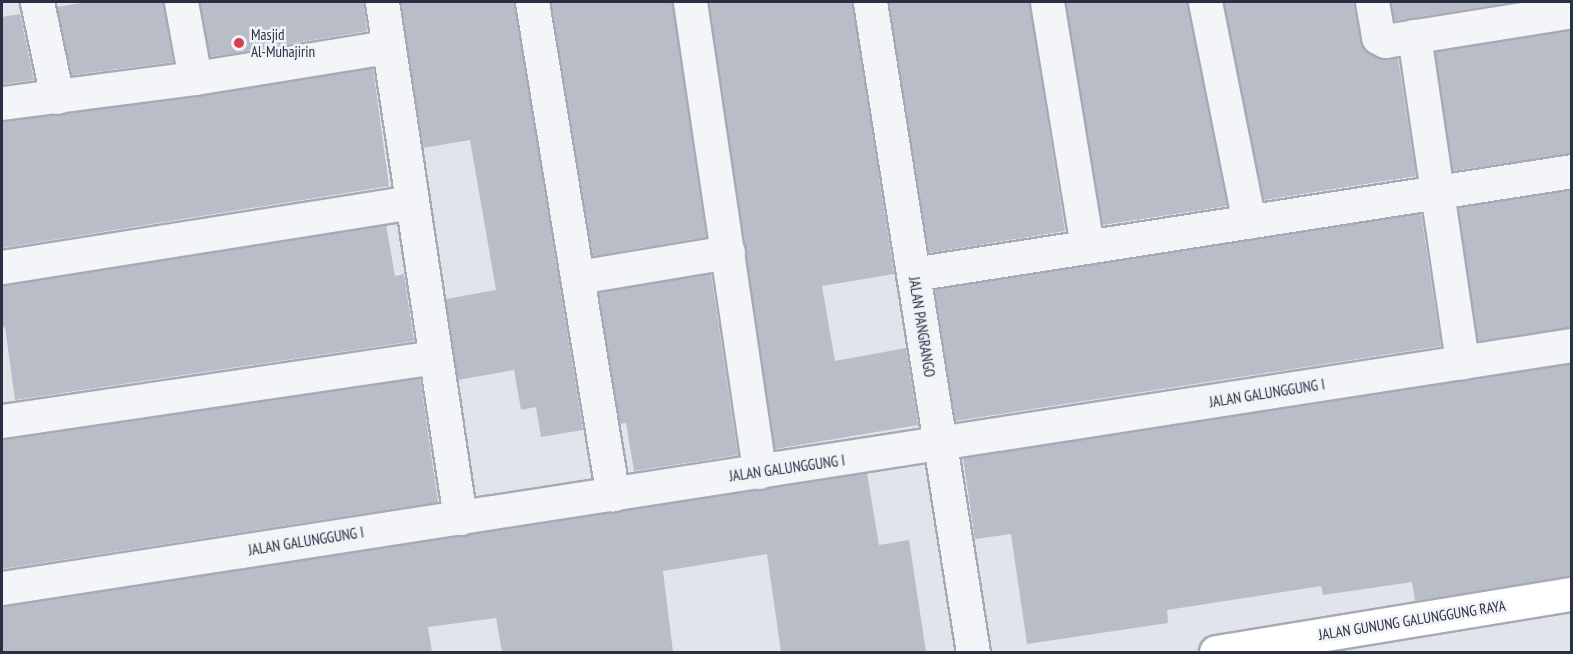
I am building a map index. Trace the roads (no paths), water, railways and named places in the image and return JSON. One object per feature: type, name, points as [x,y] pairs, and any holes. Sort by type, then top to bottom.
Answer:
[{"type":"street","points":[[37,2],[57,97]]},
{"type":"street","points":[[181,2],[195,78]]},
{"type":"street","points":[[382,2],[460,518]]},
{"type":"street","points":[[532,2],[613,494]]},
{"type":"street","points":[[690,2],[759,472]]},
{"type":"street","name":"JALAN PANGRANGO","points":[[870,2],[972,652]]},
{"type":"street","points":[[1047,2],[1087,247]]},
{"type":"street","points":[[1205,2],[1249,222]]},
{"type":"street","points":[[1372,2],[1380,39],[1414,36],[1572,11]]},
{"type":"street","points":[[1414,36],[1462,362]]},
{"type":"street","points":[[2,103],[195,78],[387,47]]},
{"type":"street","points":[[913,274],[1572,171]]},
{"type":"street","points":[[2,267],[411,202]]},
{"type":"street","points":[[578,277],[728,252]]},
{"type":"street","name":"JALAN GALUNGGUNG I","points":[[2,588],[1572,345]]},
{"type":"street","points":[[2,421],[434,357]]},
{"type":"street","name":"JALAN GUNUNG GALUNGGUNG RAYA","points":[[1216,652],[1572,594]]},
{"type":"place","name":"Masjid Al-Muhajirin","points":[[239,43]]}]
